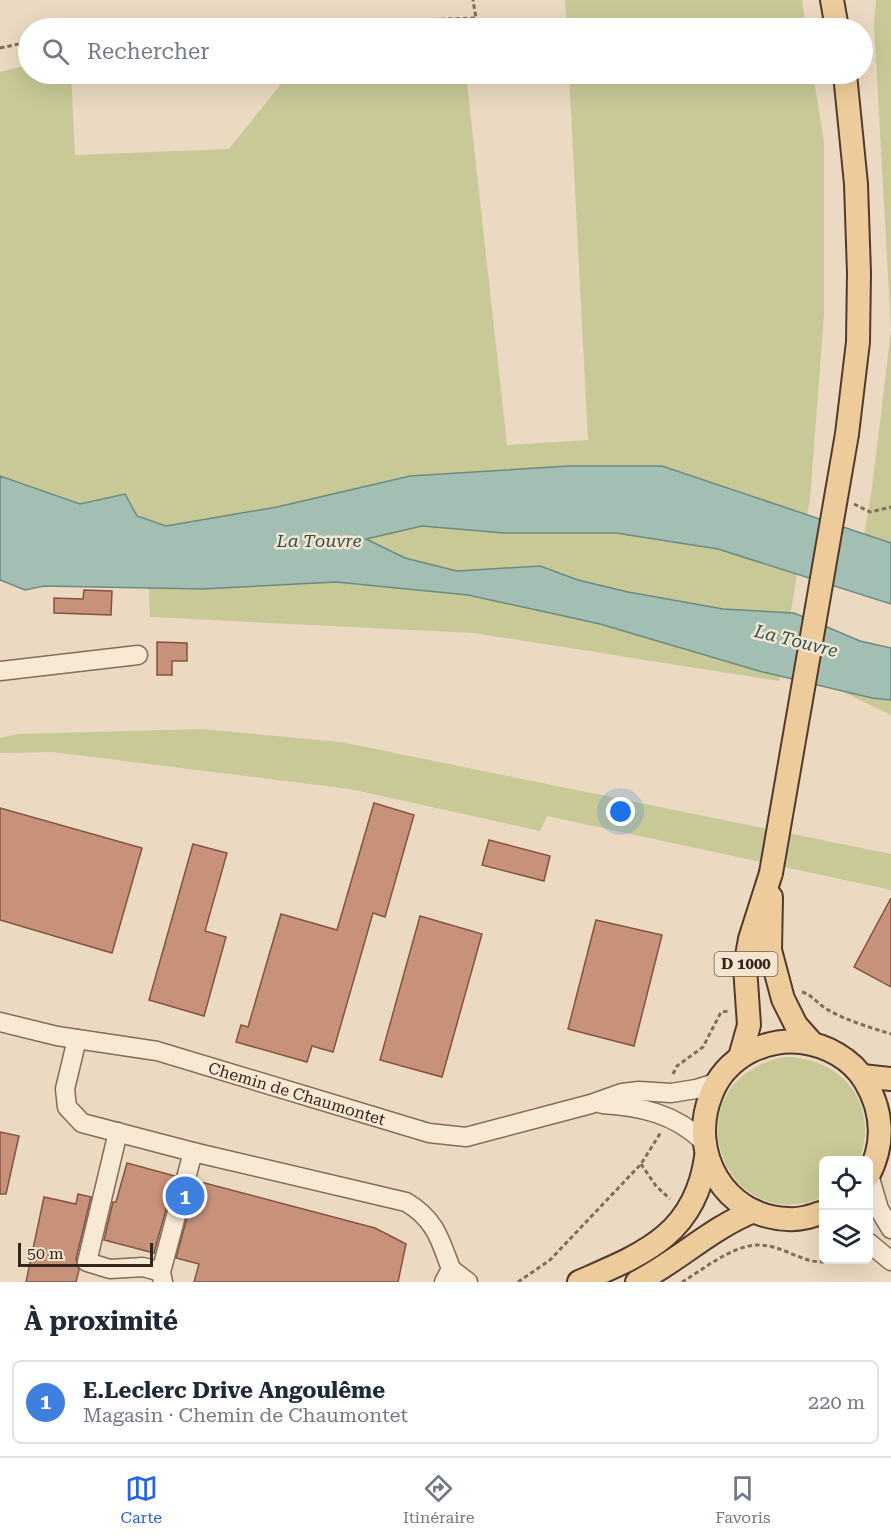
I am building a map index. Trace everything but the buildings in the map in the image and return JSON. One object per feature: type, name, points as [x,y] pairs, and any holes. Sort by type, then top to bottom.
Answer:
[{"type":"main road","points":[[832,0],[837,18]]},
{"type":"main road","points":[[840,0],[840,18]]},
{"type":"main road","name":"D 1000","points":[[740,1057],[749,1024],[745,967],[750,939],[771,873],[847,434],[858,342],[860,273],[856,184],[846,84]]},
{"type":"main road","name":"D 1000","points":[[771,873],[770,950],[783,999],[796,1025],[812,1043]]},
{"type":"main road","points":[[579,1282],[621,1263],[673,1231],[689,1210],[703,1178],[704,1111],[716,1083],[727,1069],[740,1057],[757,1048],[775,1042],[812,1043],[840,1056],[862,1076],[873,1094],[879,1114],[880,1135],[876,1162]]},
{"type":"main road","points":[[862,1076],[891,1079]]},
{"type":"main road","points":[[704,1149],[717,1179],[733,1198],[754,1211],[787,1219],[817,1217]]},
{"type":"main road","points":[[637,1282],[659,1270],[736,1218],[754,1211]]},
{"type":"street","points":[[0,671],[138,655]]},
{"type":"street","name":"Chemin de Chaumontet","points":[[0,1022],[77,1039],[157,1051],[429,1133],[466,1137],[591,1104],[622,1093],[671,1092],[696,1089],[716,1083]]},
{"type":"street","points":[[77,1039],[65,1089],[67,1107],[82,1123],[193,1152],[406,1202],[420,1210],[435,1227],[450,1278],[468,1282]]},
{"type":"street","name":"Chemin de Chaumontet","points":[[591,1104],[626,1105],[668,1116],[690,1128],[704,1149]]},
{"type":"street","points":[[118,1132],[87,1262],[110,1269],[144,1267],[162,1277],[193,1152]]},
{"type":"street","points":[[876,1162],[879,1209],[891,1229]]},
{"type":"street","points":[[873,1246],[891,1261]]},
{"type":"path","points":[[473,0],[476,18]]},
{"type":"path","points":[[0,47],[18,44]]},
{"type":"path","points":[[518,1282],[550,1260],[641,1164]]},
{"type":"path","points":[[682,1282],[726,1255],[755,1245],[773,1247],[819,1263]]},
{"type":"green space","points":[[565,0],[802,0],[805,18],[566,18]]},
{"type":"green space","points":[[876,0],[891,0],[891,330],[874,24]]},
{"type":"green space","points":[[18,68],[18,84],[71,84],[75,155],[229,149],[281,84],[467,84],[507,445],[588,440],[570,84],[815,84],[824,141],[824,315],[810,499],[779,681],[474,633],[150,617],[148,572],[0,542],[0,72]]},
{"type":"green space","points":[[891,330],[891,543],[864,535]]},
{"type":"green space","points":[[843,692],[891,700],[891,715]]},
{"type":"green space","points":[[201,729],[341,742],[891,854],[891,890],[547,816],[540,831],[350,789],[53,752],[0,753],[0,738],[18,734]]},
{"type":"green space","points":[[783,1057],[804,1059],[838,1074],[851,1087],[860,1103],[865,1120],[860,1156],[819,1156],[819,1198],[788,1205],[758,1197],[736,1179],[722,1154],[718,1125],[726,1096],[747,1073]]},
{"type":"water","name":"La Touvre","points":[[568,466],[662,466],[891,543],[891,604],[718,549],[616,533],[504,533],[422,526],[366,539],[405,558],[457,571],[540,566],[578,580],[628,592],[723,609],[794,613],[860,641],[891,648],[891,700],[872,698],[759,671],[600,624],[468,595],[336,582],[203,589],[44,586],[25,590],[0,580],[0,476],[80,504],[125,494],[137,516],[166,526],[277,507],[410,476]]},
{"type":"place","name":"E.Leclerc Drive Angoulême","points":[[185,1196]]}]
